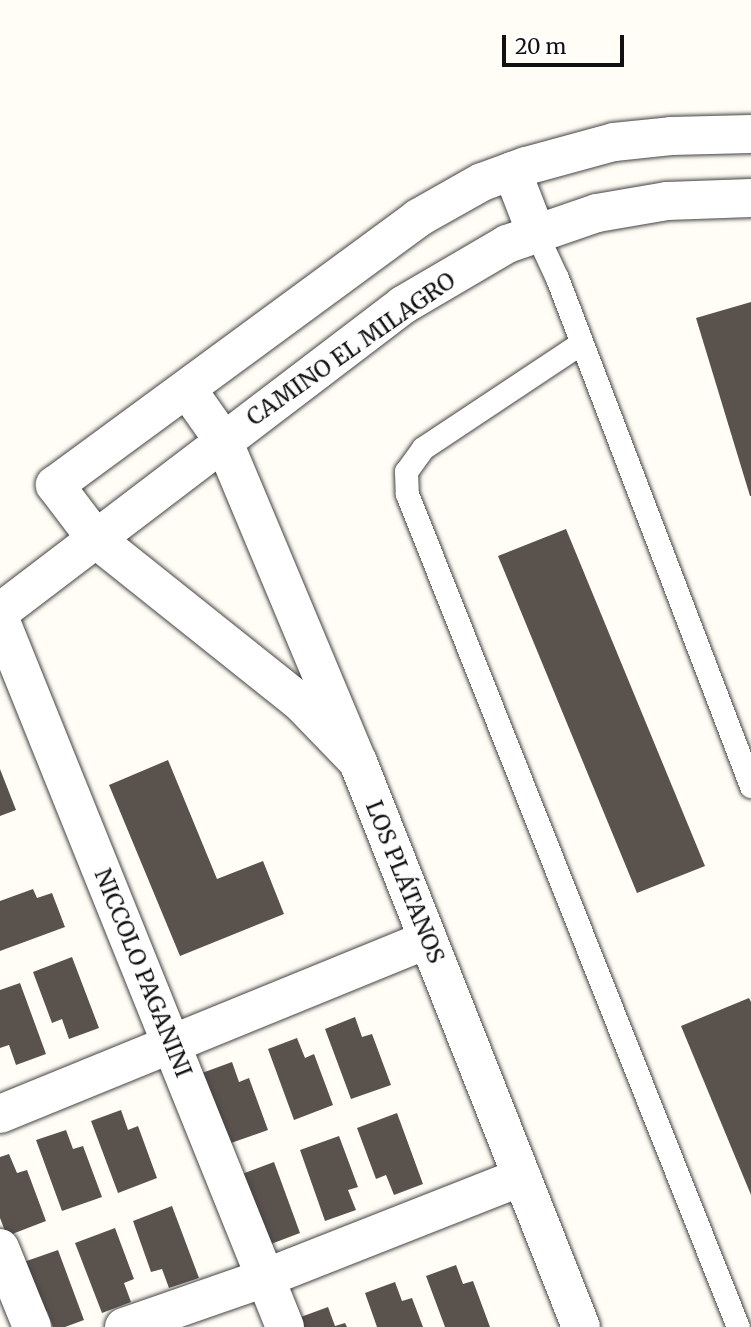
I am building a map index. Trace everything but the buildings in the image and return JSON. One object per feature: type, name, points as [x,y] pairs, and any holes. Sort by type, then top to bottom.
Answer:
[{"type":"street","points":[[358,762],[300,702],[96,539],[55,485],[418,218],[482,182],[614,142],[671,136],[751,134]]},
{"type":"street","points":[[512,171],[536,233]]},
{"type":"street","name":"CAMINO EL MILAGRO","points":[[0,612],[403,305],[507,244],[597,214],[667,201],[751,198]]},
{"type":"street","name":"LOS PLÁTANOS","points":[[187,388],[223,440],[358,762],[581,1327]]},
{"type":"street","name":"NICCOLO PAGANINI","points":[[0,619],[285,1327]]},
{"type":"street","points":[[0,1114],[428,939]]},
{"type":"street","points":[[124,1327],[265,1278],[522,1177]]},
{"type":"street","points":[[0,1248],[32,1327]]},
{"type":"lane","points":[[536,233],[751,786]]},
{"type":"lane","points":[[581,343],[423,448],[406,471],[407,494],[738,1327]]}]
